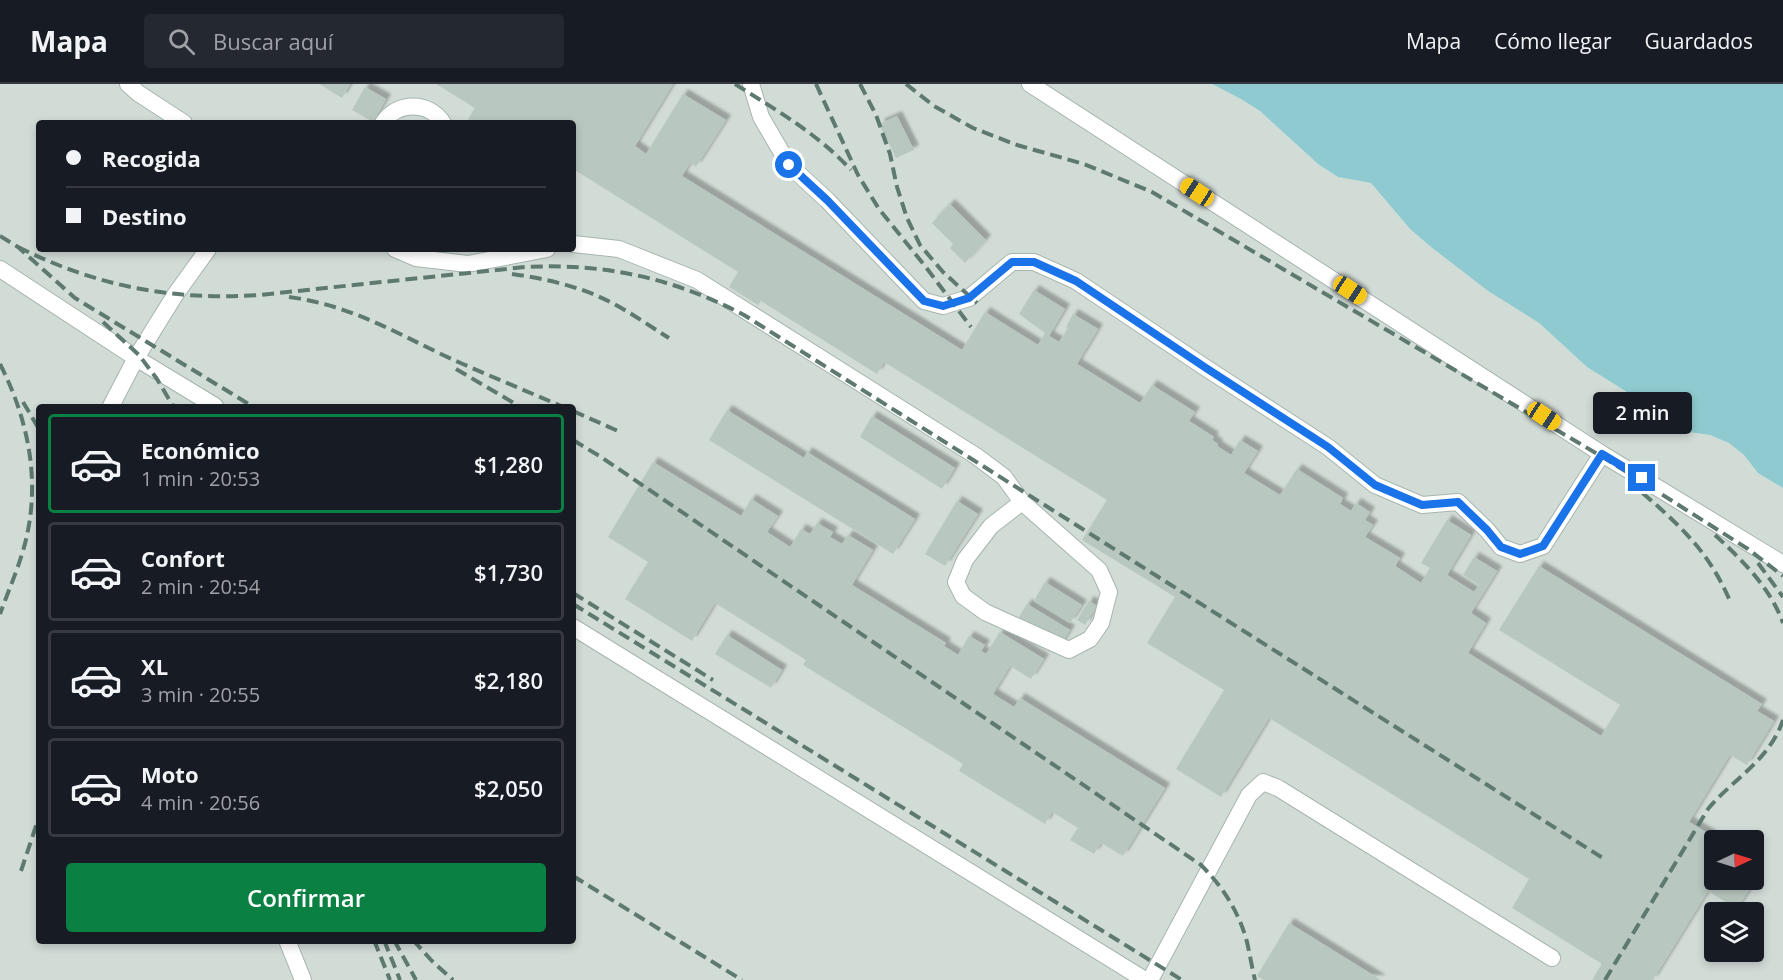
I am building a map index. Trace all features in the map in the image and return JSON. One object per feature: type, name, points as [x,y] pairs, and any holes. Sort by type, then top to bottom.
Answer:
[{"type":"lane","points":[[128,84],[179,120]]},
{"type":"lane","points":[[751,84],[761,117],[789,165],[827,200],[924,301],[943,306],[969,298],[1012,262],[1034,262],[1076,281],[1328,447],[1375,485],[1422,505],[1458,502],[1501,547],[1520,554],[1543,546],[1602,454]]},
{"type":"lane","points":[[1030,84],[1602,454],[1783,564]]},
{"type":"lane","points":[[386,120],[394,111],[407,106],[420,106],[432,111],[440,120]]},
{"type":"lane","points":[[576,244],[619,249],[697,280],[976,456],[1004,477],[1022,502],[1099,570],[1109,592],[1101,623],[1090,639],[1069,650],[985,612],[963,596],[956,582],[965,560],[991,526],[1022,502]]},
{"type":"lane","points":[[112,404],[136,358],[175,295],[206,252]]},
{"type":"lane","points":[[402,252],[416,258],[468,264],[531,252]]},
{"type":"lane","points":[[0,269],[136,358],[212,404]]},
{"type":"lane","points":[[576,629],[1148,980],[1249,795],[1263,782],[1278,788],[1552,958]]},
{"type":"lane","points":[[289,944],[303,980]]},
{"type":"shaded area","points":[[0,84],[1212,84],[1260,111],[1318,164],[1338,177],[1371,183],[1410,229],[1431,247],[1488,291],[1539,323],[1587,367],[1646,404],[1669,423],[1688,432],[1710,435],[1729,443],[1744,455],[1758,473],[1783,488],[1783,980],[0,980]]},
{"type":"water","points":[[1212,84],[1783,84],[1783,488],[1758,473],[1744,455],[1729,443],[1710,435],[1688,432],[1669,423],[1646,404],[1587,367],[1539,323],[1488,291],[1431,247],[1410,229],[1371,183],[1338,177],[1318,164],[1260,111]]},
{"type":"building","points":[[319,84],[350,84],[342,98]]},
{"type":"building","points":[[436,84],[673,84],[635,146],[646,154],[683,94],[726,120],[696,167],[690,163],[682,176],[962,350],[985,312],[1038,345],[1045,333],[1019,314],[1034,290],[1065,309],[1049,336],[1059,342],[1073,314],[1098,329],[1077,364],[1140,403],[1152,385],[1195,412],[1189,421],[1214,437],[1212,440],[1218,444],[1217,446],[1231,455],[1240,440],[1258,451],[1244,473],[1280,495],[1297,469],[1343,498],[1340,504],[1351,511],[1356,503],[1370,512],[1365,520],[1373,525],[1365,537],[1400,558],[1395,566],[1421,583],[1430,568],[1421,563],[1447,520],[1471,535],[1447,575],[1474,592],[1479,585],[1463,575],[1474,557],[1497,571],[1471,613],[1486,623],[1468,653],[1601,736],[1620,705],[1499,630],[1539,566],[1762,704],[1757,711],[1774,721],[1747,765],[1730,755],[1689,822],[1704,831],[1704,890],[1749,890],[1741,902],[1726,902],[1708,891],[1653,980],[1592,980],[1602,964],[1512,908],[1529,879],[1269,718],[1221,797],[1176,769],[1224,690],[1147,643],[1175,597],[1082,540],[1107,500],[884,362],[877,374],[761,301],[758,305],[729,287],[738,272],[576,171],[576,120],[468,120],[475,108]]},
{"type":"building","points":[[365,87],[386,99],[374,120],[370,120],[352,110]]},
{"type":"building","points":[[897,116],[914,150],[896,158],[879,124]]},
{"type":"building","points":[[950,204],[986,240],[965,263],[950,248],[953,244],[932,223]]},
{"type":"building","points":[[727,410],[804,458],[807,452],[915,519],[893,554],[709,440]]},
{"type":"building","points":[[872,416],[955,468],[942,489],[860,437]]},
{"type":"building","points":[[653,462],[741,516],[751,499],[778,516],[767,532],[790,547],[801,529],[810,534],[817,523],[833,532],[830,537],[842,544],[848,535],[873,550],[852,585],[946,643],[944,646],[958,655],[969,636],[985,645],[981,651],[986,654],[1000,632],[1044,659],[1031,679],[1010,666],[993,694],[1014,707],[1020,698],[1165,788],[1123,856],[1101,843],[1094,854],[1070,840],[1078,828],[1052,812],[1045,824],[959,771],[963,764],[803,665],[806,660],[715,603],[692,641],[625,599],[648,562],[608,537]]},
{"type":"building","points":[[957,501],[978,514],[945,566],[925,554]]},
{"type":"building","points":[[1045,582],[1082,605],[1070,623],[1034,601]]},
{"type":"building","points":[[1089,601],[1097,606],[1085,625],[1077,620]]},
{"type":"building","points":[[1027,604],[1070,630],[1060,646],[1017,620]]},
{"type":"building","points":[[727,635],[782,670],[771,688],[715,654]]},
{"type":"building","points":[[1289,923],[1381,980],[1264,980],[1257,976]]},
{"type":"railway","points":[[735,84],[811,134],[851,170]]},
{"type":"railway","points":[[816,84],[858,175],[879,209],[971,327]]},
{"type":"railway","points":[[860,84],[876,115],[890,154],[907,218],[920,245],[943,272],[977,303]]},
{"type":"railway","points":[[906,84],[934,106],[973,128],[1017,145],[1084,164],[1152,192],[1606,459],[1748,549],[1783,576]]},
{"type":"railway","points":[[0,236],[18,247],[75,298],[249,404]]},
{"type":"railway","points":[[18,247],[47,261],[106,281],[135,288],[196,296],[259,295],[525,267],[554,266],[611,271],[665,282],[691,291],[744,315],[1606,860]]},
{"type":"railway","points":[[512,274],[551,281],[590,293],[621,308],[669,338]]},
{"type":"railway","points":[[289,297],[350,312],[556,404]]},
{"type":"railway","points":[[103,322],[139,355],[172,404]]},
{"type":"railway","points":[[0,364],[24,426],[32,491],[31,513],[25,545],[0,614]]},
{"type":"railway","points":[[456,369],[516,404]]},
{"type":"railway","points":[[23,402],[36,424]]},
{"type":"railway","points":[[576,412],[618,431]]},
{"type":"railway","points":[[576,442],[1201,865],[1223,891],[1240,920],[1255,980]]},
{"type":"railway","points":[[1629,481],[1674,521],[1699,549],[1721,581],[1730,601]]},
{"type":"railway","points":[[1715,535],[1745,564],[1763,586],[1783,623]]},
{"type":"railway","points":[[1758,563],[1783,597]]},
{"type":"railway","points":[[576,595],[713,680]]},
{"type":"railway","points":[[576,606],[1182,980]]},
{"type":"railway","points":[[1605,980],[1708,809],[1760,758],[1777,734],[1783,720]]},
{"type":"railway","points":[[21,871],[36,826]]},
{"type":"railway","points":[[576,878],[742,980]]},
{"type":"railway","points":[[376,944],[390,980]]},
{"type":"railway","points":[[386,944],[400,980]]},
{"type":"railway","points":[[396,944],[416,980]]},
{"type":"railway","points":[[417,944],[453,980]]},
{"type":"route","points":[[789,165],[827,200],[924,301],[943,306],[969,298],[1012,262],[1034,262],[1076,281],[1328,447],[1375,485],[1422,505],[1458,502],[1501,547],[1520,554],[1543,546],[1602,454],[1642,478]]}]
